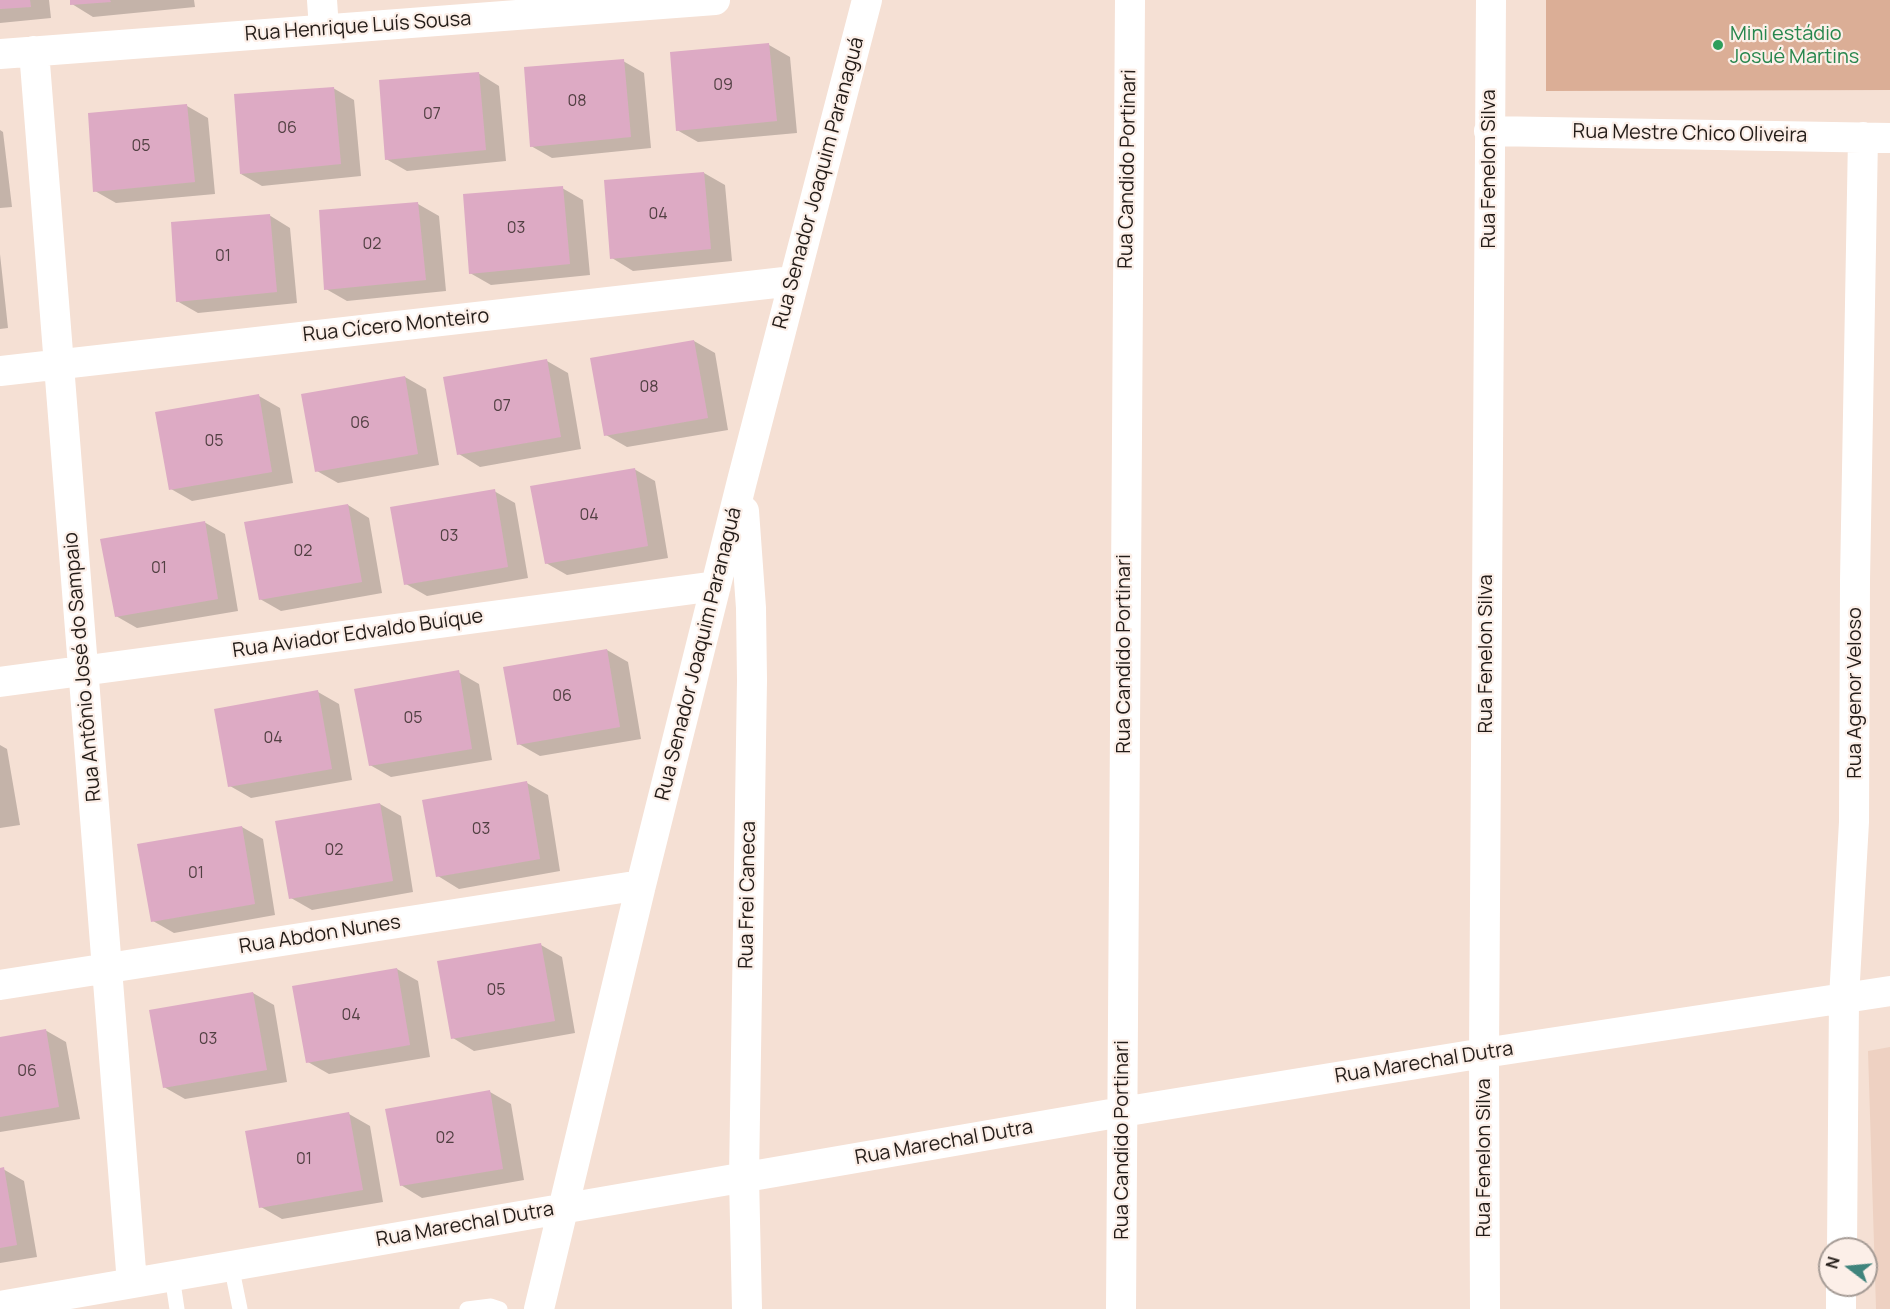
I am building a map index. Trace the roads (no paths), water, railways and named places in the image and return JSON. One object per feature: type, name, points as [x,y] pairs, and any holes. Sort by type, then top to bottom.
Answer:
[{"type":"street","points":[[322,0],[324,29]]},
{"type":"street","name":"Rua Henrique Luís Sousa","points":[[0,54],[715,0]]},
{"type":"street","name":"Rua Senador Joaquim Paranaguá","points":[[538,1309],[742,481],[867,0]]},
{"type":"street","name":"Rua Candido Portinari","points":[[1121,1309],[1130,0]]},
{"type":"street","name":"Rua Fenelon Silva","points":[[1485,1309],[1484,1053],[1491,0]]},
{"type":"street","name":"Rua Antônio José do Sampaio","points":[[34,51],[132,1283]]},
{"type":"street","name":"Rua Mestre Chico Oliveira","points":[[1489,130],[1877,137]]},
{"type":"street","name":"Rua Agenor Veloso","points":[[1842,1237],[1844,998],[1854,822],[1855,580],[1877,137]]},
{"type":"street","name":"Rua Cícero Monteiro","points":[[0,371],[793,281]]},
{"type":"street","name":"Rua Frei Caneca","points":[[742,481],[751,608],[752,680],[744,1177],[747,1309]]},
{"type":"street","name":"Rua Aviador Edvaldo Buíque","points":[[0,682],[716,586]]},
{"type":"street","name":"Rua Abdon Nunes","points":[[0,985],[641,885]]},
{"type":"street","name":"Rua Marechal Dutra","points":[[0,1306],[1122,1112],[1484,1053],[1890,991]]},
{"type":"lane","points":[[231,1265],[240,1309]]},
{"type":"lane","points":[[172,1276],[177,1309]]},
{"type":"lane","points":[[467,1309],[491,1306],[500,1309]]},
{"type":"place","name":"Mini estádio Josué Martins","points":[[1718,45]]}]
